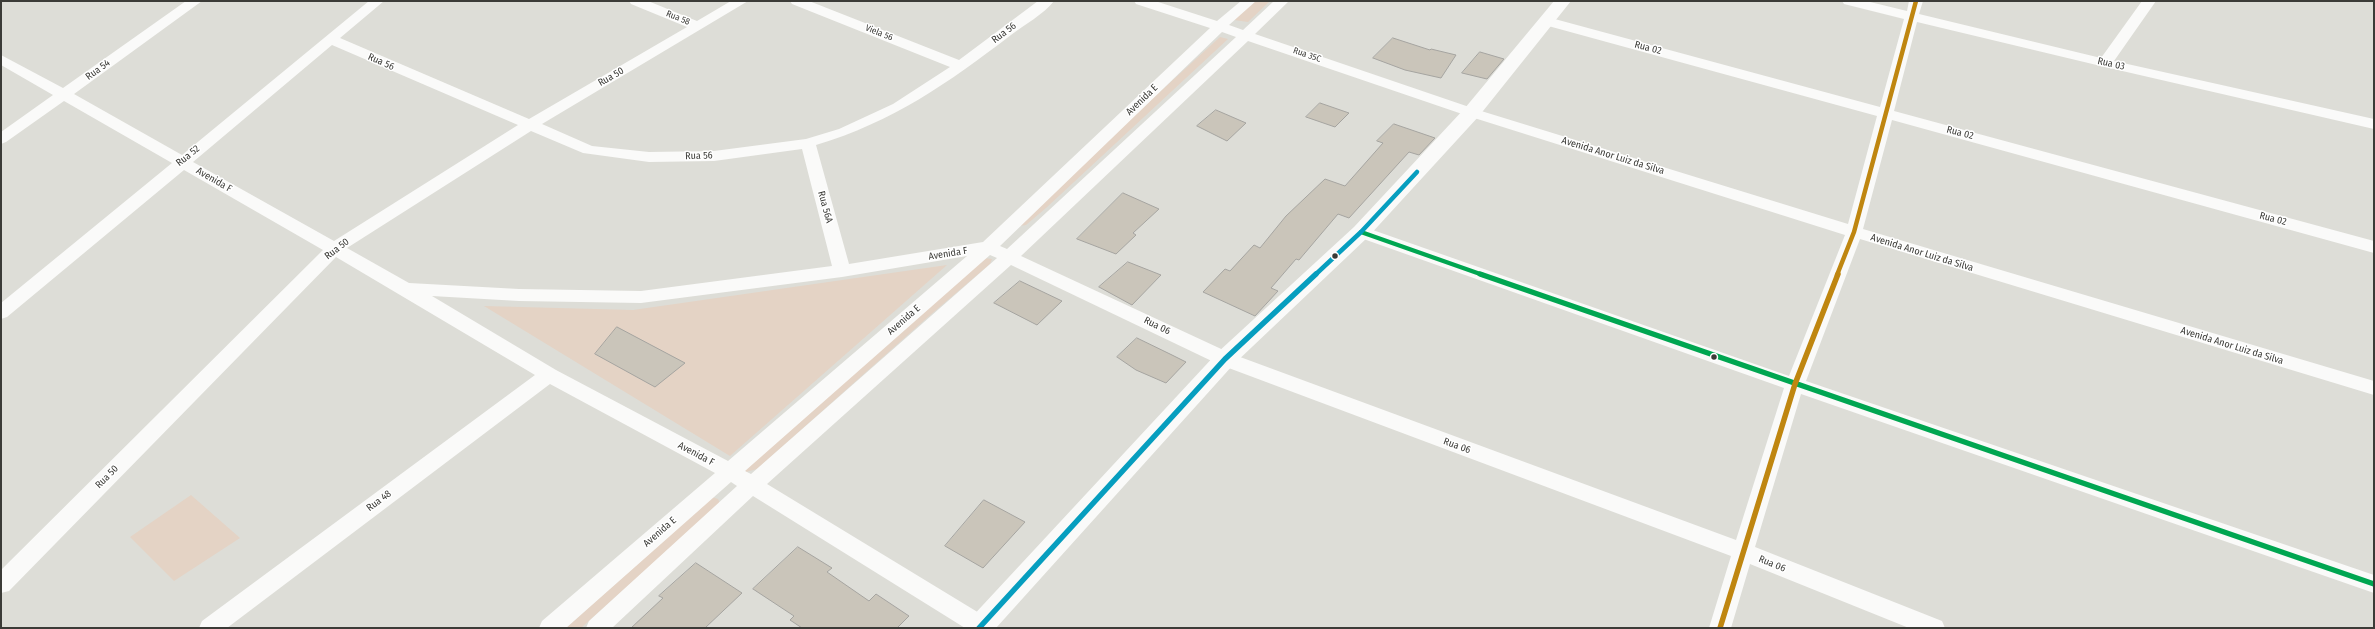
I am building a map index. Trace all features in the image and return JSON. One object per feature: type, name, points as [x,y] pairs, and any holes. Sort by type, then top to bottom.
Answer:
[{"type":"street","name":"Rua 54","points":[[1,139],[195,1]]},
{"type":"street","name":"Rua 52","points":[[1,313],[181,162],[332,40],[377,1]]},
{"type":"street","name":"Rua 58","points":[[636,1],[698,26]]},
{"type":"street","name":"Rua 50","points":[[1,584],[334,248],[528,126],[741,1]]},
{"type":"street","name":"Viela 56","points":[[797,1],[961,66]]},
{"type":"street","name":"Rua 56","points":[[332,40],[528,126],[589,150],[649,157],[714,156],[808,143],[844,132],[898,107],[961,66],[1047,1]]},
{"type":"street","name":"Rua 35C","points":[[1141,1],[1245,34],[1472,112]]},
{"type":"street","name":"Avenida E","points":[[550,628],[988,247],[1220,26],[1249,1]]},
{"type":"street","points":[[597,628],[752,486],[1010,256],[1245,34],[1282,1]]},
{"type":"street","points":[[980,627],[1225,359],[1362,232],[1472,112],[1563,1]]},
{"type":"street","name":"Rua 03","points":[[1849,1],[1914,8],[2104,63],[2374,124]]},
{"type":"street","points":[[2104,63],[2149,1]]},
{"type":"street","points":[[1720,628],[1795,384],[1854,232],[1914,8]]},
{"type":"street","name":"Rua 02","points":[[1546,21],[1886,112],[2374,247]]},
{"type":"street","name":"Avenida F","points":[[1,59],[406,289],[549,374],[729,471],[980,627]]},
{"type":"street","name":"Avenida Anor Luiz da Silva","points":[[1472,112],[1854,232],[2374,388]]},
{"type":"street","name":"Rua 56A","points":[[808,143],[842,271]]},
{"type":"street","points":[[1362,232],[1795,384],[2374,584]]},
{"type":"street","name":"Avenida F","points":[[406,289],[519,295],[641,296],[842,271],[988,247]]},
{"type":"street","name":"Rua 06","points":[[988,247],[1010,256],[1225,359],[1744,552],[1934,628]]},
{"type":"street","name":"Rua 48","points":[[210,628],[549,374]]},
{"type":"shaded area","points":[[1254,1],[1270,1],[1248,22],[1234,20]]},
{"type":"shaded area","points":[[1220,37],[1228,39],[1046,208],[1026,225],[1019,226],[1116,132]]},
{"type":"shaded area","points":[[984,258],[992,259],[990,264],[757,469],[746,472],[745,470]]},
{"type":"shaded area","points":[[947,265],[730,456],[484,306],[633,310]]},
{"type":"shaded area","points":[[191,495],[240,538],[174,581],[130,537]]},
{"type":"shaded area","points":[[712,497],[718,499],[720,503],[581,628],[566,628]]},
{"type":"building","points":[[1393,38],[1430,50],[1456,55],[1441,78],[1405,70],[1373,58]]},
{"type":"building","points":[[1480,52],[1504,59],[1487,79],[1462,73]]},
{"type":"building","points":[[1320,103],[1349,113],[1335,127],[1306,117]]},
{"type":"building","points":[[1216,110],[1246,123],[1227,141],[1197,126]]},
{"type":"building","points":[[1394,124],[1435,138],[1419,155],[1409,152],[1349,218],[1338,214],[1299,260],[1296,259],[1271,288],[1278,291],[1255,316],[1203,292],[1225,269],[1230,271],[1254,245],[1260,248],[1286,216],[1325,179],[1345,186],[1383,143],[1377,141]]},
{"type":"building","points":[[1123,193],[1159,209],[1133,233],[1136,235],[1116,254],[1077,239]]},
{"type":"building","points":[[1128,262],[1161,275],[1132,305],[1099,287]]},
{"type":"building","points":[[1020,281],[1062,301],[1037,325],[994,303]]},
{"type":"building","points":[[617,327],[685,363],[655,387],[595,354]]},
{"type":"building","points":[[1137,338],[1186,362],[1166,383],[1136,370],[1117,357]]},
{"type":"building","points":[[984,500],[1025,522],[983,568],[945,546]]},
{"type":"building","points":[[798,547],[832,568],[827,572],[869,601],[876,594],[909,616],[897,628],[802,628],[790,620],[794,616],[753,589]]},
{"type":"building","points":[[696,563],[742,593],[705,628],[631,628],[663,598],[659,596]]},
{"type":"transit line","points":[[1720,628],[1795,384],[1854,232],[1916,1]]},
{"type":"transit line","points":[[979,628],[1225,359],[1361,232],[1417,172]]},
{"type":"transit line","points":[[1361,232],[1714,357],[2374,584]]}]
